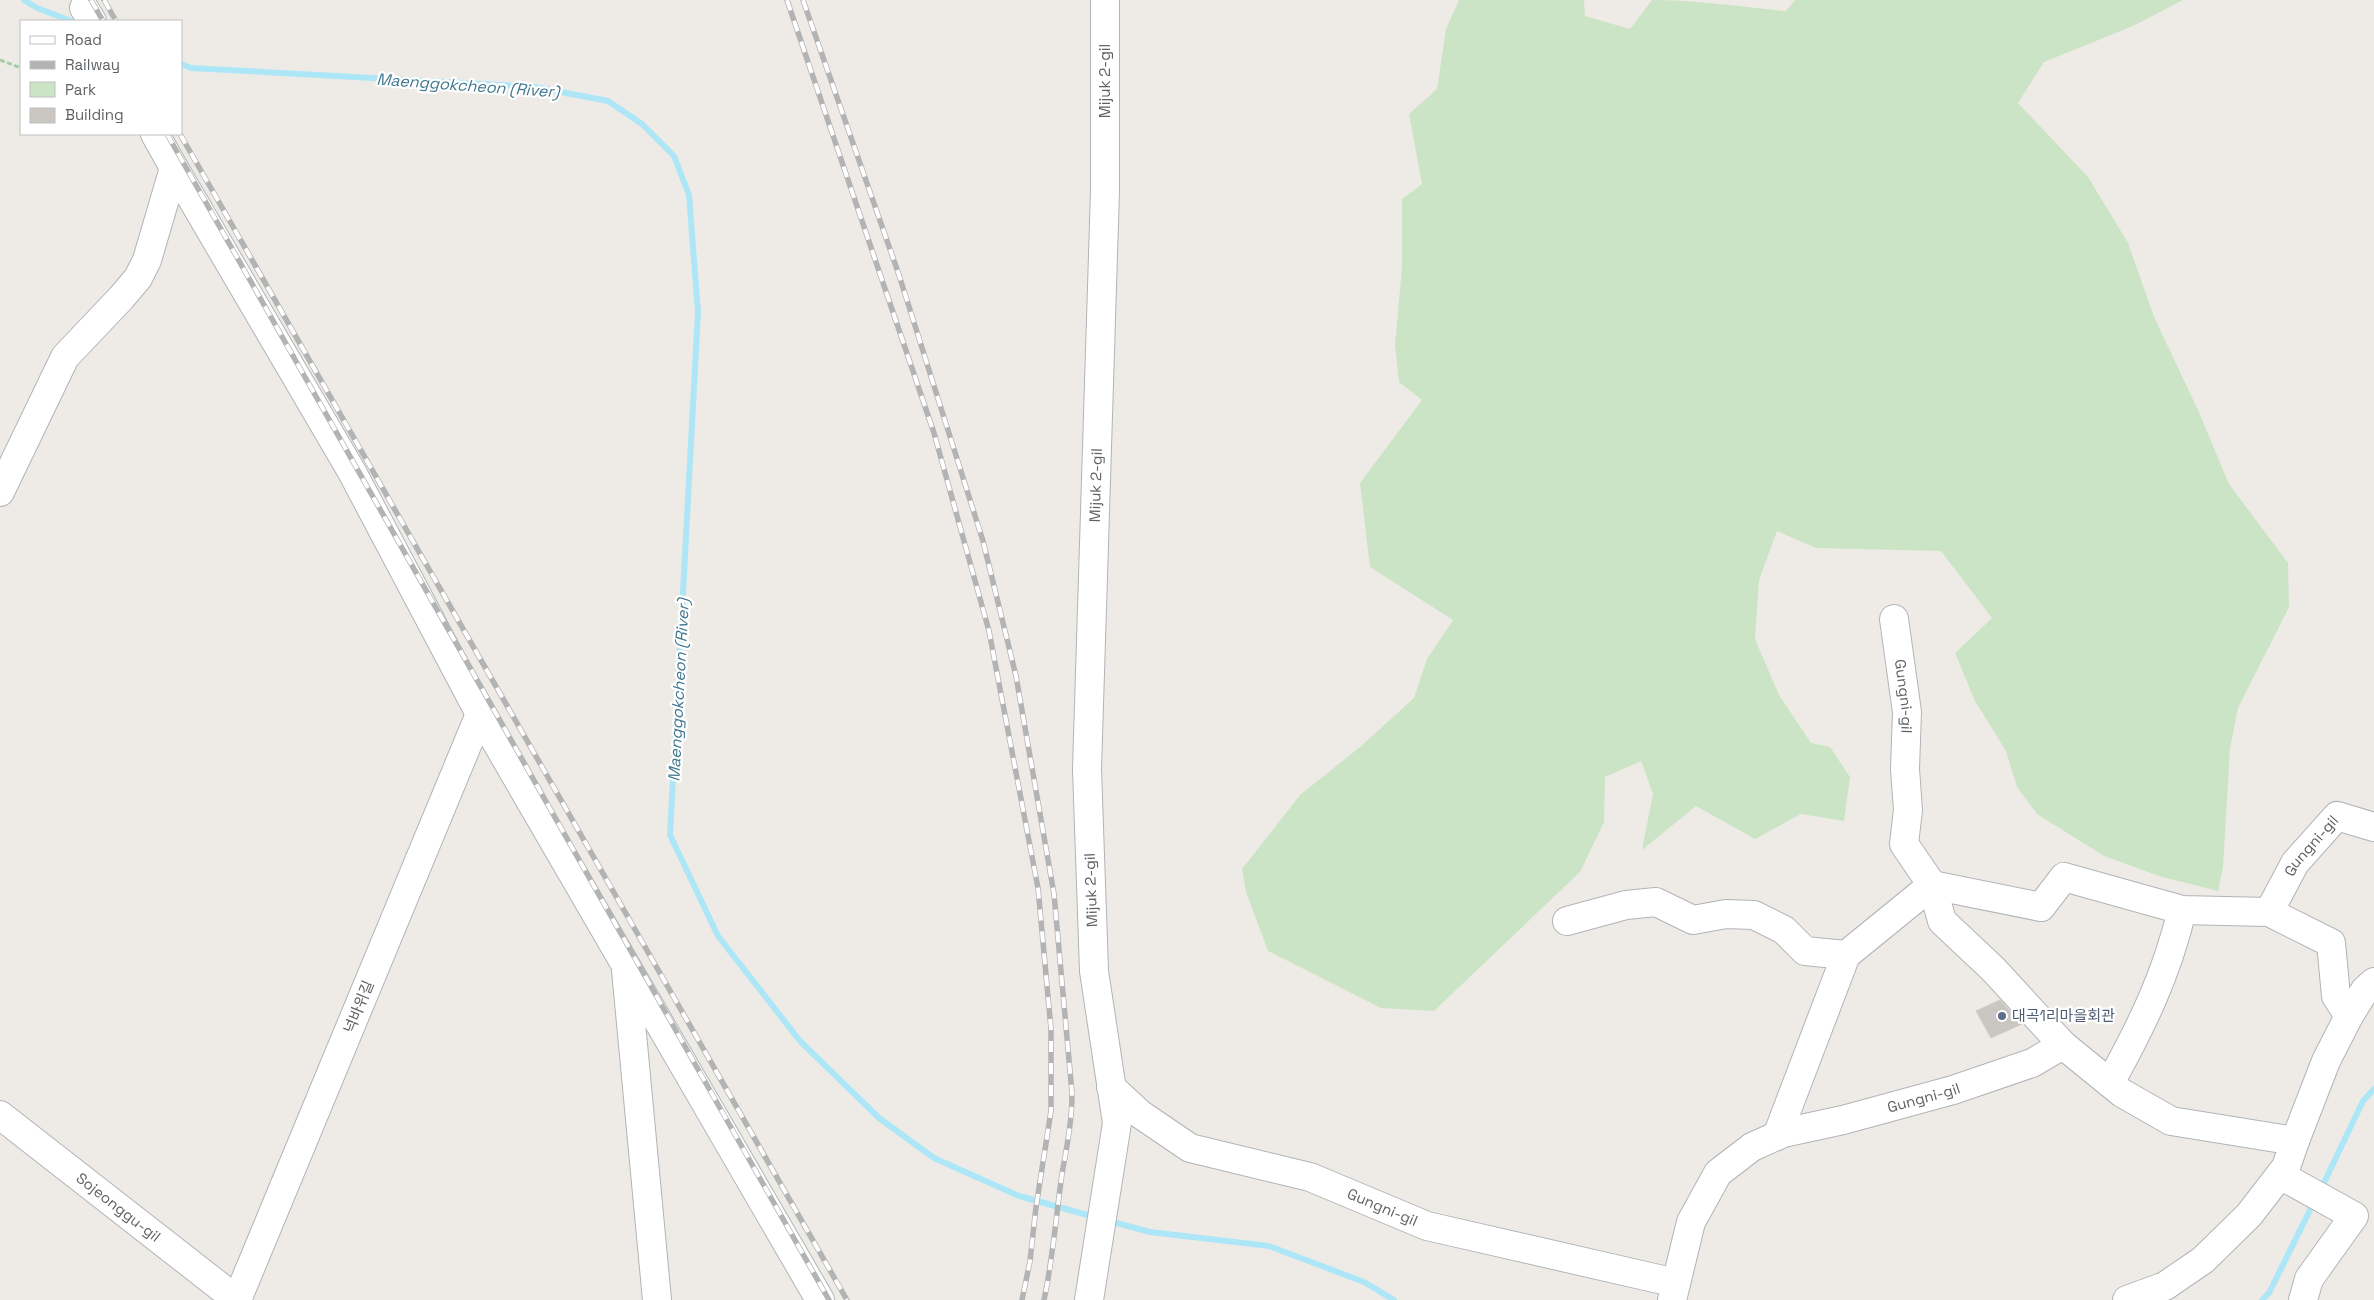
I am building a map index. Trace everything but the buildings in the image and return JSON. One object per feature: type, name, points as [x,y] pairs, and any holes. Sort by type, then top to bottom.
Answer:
[{"type":"street","name":"Mijuk 2-gil","points":[[1089,1300],[1117,1122],[1094,971],[1087,769],[1105,190],[1105,0]]},
{"type":"street","points":[[156,135],[352,472],[480,714],[820,1300]]},
{"type":"street","points":[[0,492],[65,357],[121,298],[142,269],[174,168]]},
{"type":"street","name":"Gungni-gil","points":[[1894,619],[1906,712],[1905,770],[1908,810],[1904,844],[1932,885],[1942,921],[1994,969],[2063,1045],[2110,1083],[2170,1121],[2295,1142]]},
{"type":"street","name":"넉바위길","points":[[237,1300],[480,714]]},
{"type":"street","name":"Gungni-gil","points":[[2269,912],[2295,863],[2337,816],[2374,827]]},
{"type":"street","points":[[1777,1136],[1846,955],[1932,885],[2041,907],[2064,877],[2182,910],[2269,912],[2331,943],[2336,996],[2349,1016]]},
{"type":"street","points":[[1567,921],[1626,905],[1656,902],[1693,920],[1726,914],[1754,915],[1784,930],[1805,951],[1846,955]]},
{"type":"street","points":[[2110,1083],[2139,1030],[2158,987],[2172,950],[2182,910]]},
{"type":"street","points":[[625,961],[657,1300]]},
{"type":"street","points":[[2127,1300],[2165,1286],[2203,1260],[2249,1215],[2286,1167],[2326,1061],[2349,1016],[2365,990],[2374,982]]},
{"type":"street","name":"Gungni-gil","points":[[1111,1087],[1140,1114],[1190,1148],[1310,1177],[1427,1226],[1674,1292],[1691,1222],[1718,1173],[1752,1147],[1777,1136],[1953,1090],[2032,1064],[2063,1045]]},
{"type":"street","name":"Sojeonggu-gil","points":[[0,1115],[237,1300]]},
{"type":"street","points":[[2280,1175],[2354,1216],[2309,1279],[2303,1300]]},
{"type":"path","points":[[0,60],[20,68]]},
{"type":"green space","points":[[1459,0],[1584,0],[1585,16],[1630,29],[1652,0],[1702,2],[1786,11],[1795,0],[2183,0],[2133,26],[2044,62],[2018,103],[2088,177],[2128,243],[2154,317],[2198,410],[2229,484],[2288,563],[2289,607],[2238,708],[2230,749],[2223,867],[2218,891],[2162,877],[2104,856],[2037,814],[2017,787],[2006,751],[1975,701],[1955,653],[1992,618],[1941,551],[1816,548],[1777,531],[1759,580],[1755,639],[1779,695],[1811,743],[1830,747],[1850,777],[1844,821],[1801,814],[1755,839],[1696,806],[1642,850],[1653,794],[1641,761],[1605,777],[1604,822],[1580,872],[1434,1011],[1381,1008],[1268,951],[1246,892],[1242,869],[1300,795],[1360,747],[1414,698],[1427,659],[1453,620],[1370,567],[1360,483],[1422,400],[1399,382],[1395,345],[1402,267],[1402,199],[1422,184],[1409,114],[1437,89],[1446,29]]},
{"type":"waterway","name":"Maenggokcheon (River)","points":[[24,0],[37,8],[68,20]]},
{"type":"waterway","name":"Maenggokcheon (River)","points":[[182,64],[191,68],[535,87],[608,101],[642,124],[674,156],[689,195],[698,312],[670,835],[718,936],[800,1041],[879,1118],[934,1158],[1019,1196],[1095,1217]]},
{"type":"waterway","name":"Maenggokcheon (River)","points":[[2321,1189],[2363,1101],[2374,1089]]},
{"type":"waterway","name":"Maenggokcheon (River)","points":[[2262,1300],[2269,1293],[2315,1200]]},
{"type":"waterway","name":"Maenggokcheon (River)","points":[[1109,1221],[1150,1232],[1269,1246],[1364,1282],[1394,1300]]},
{"type":"railway","points":[[91,0],[102,20]]},
{"type":"railway","points":[[104,0],[115,20]]},
{"type":"railway","points":[[787,0],[934,433],[989,631],[1038,888],[1051,1029],[1051,1111],[1036,1207],[1030,1261],[1022,1300]]},
{"type":"railway","points":[[803,0],[899,275],[983,541],[1016,676],[1054,894],[1072,1093],[1069,1133],[1044,1300]]},
{"type":"railway","points":[[168,135],[829,1300]]},
{"type":"railway","points":[[181,135],[847,1300]]},
{"type":"place","name":"대곡1리마을회관","points":[[2002,1016]]}]
